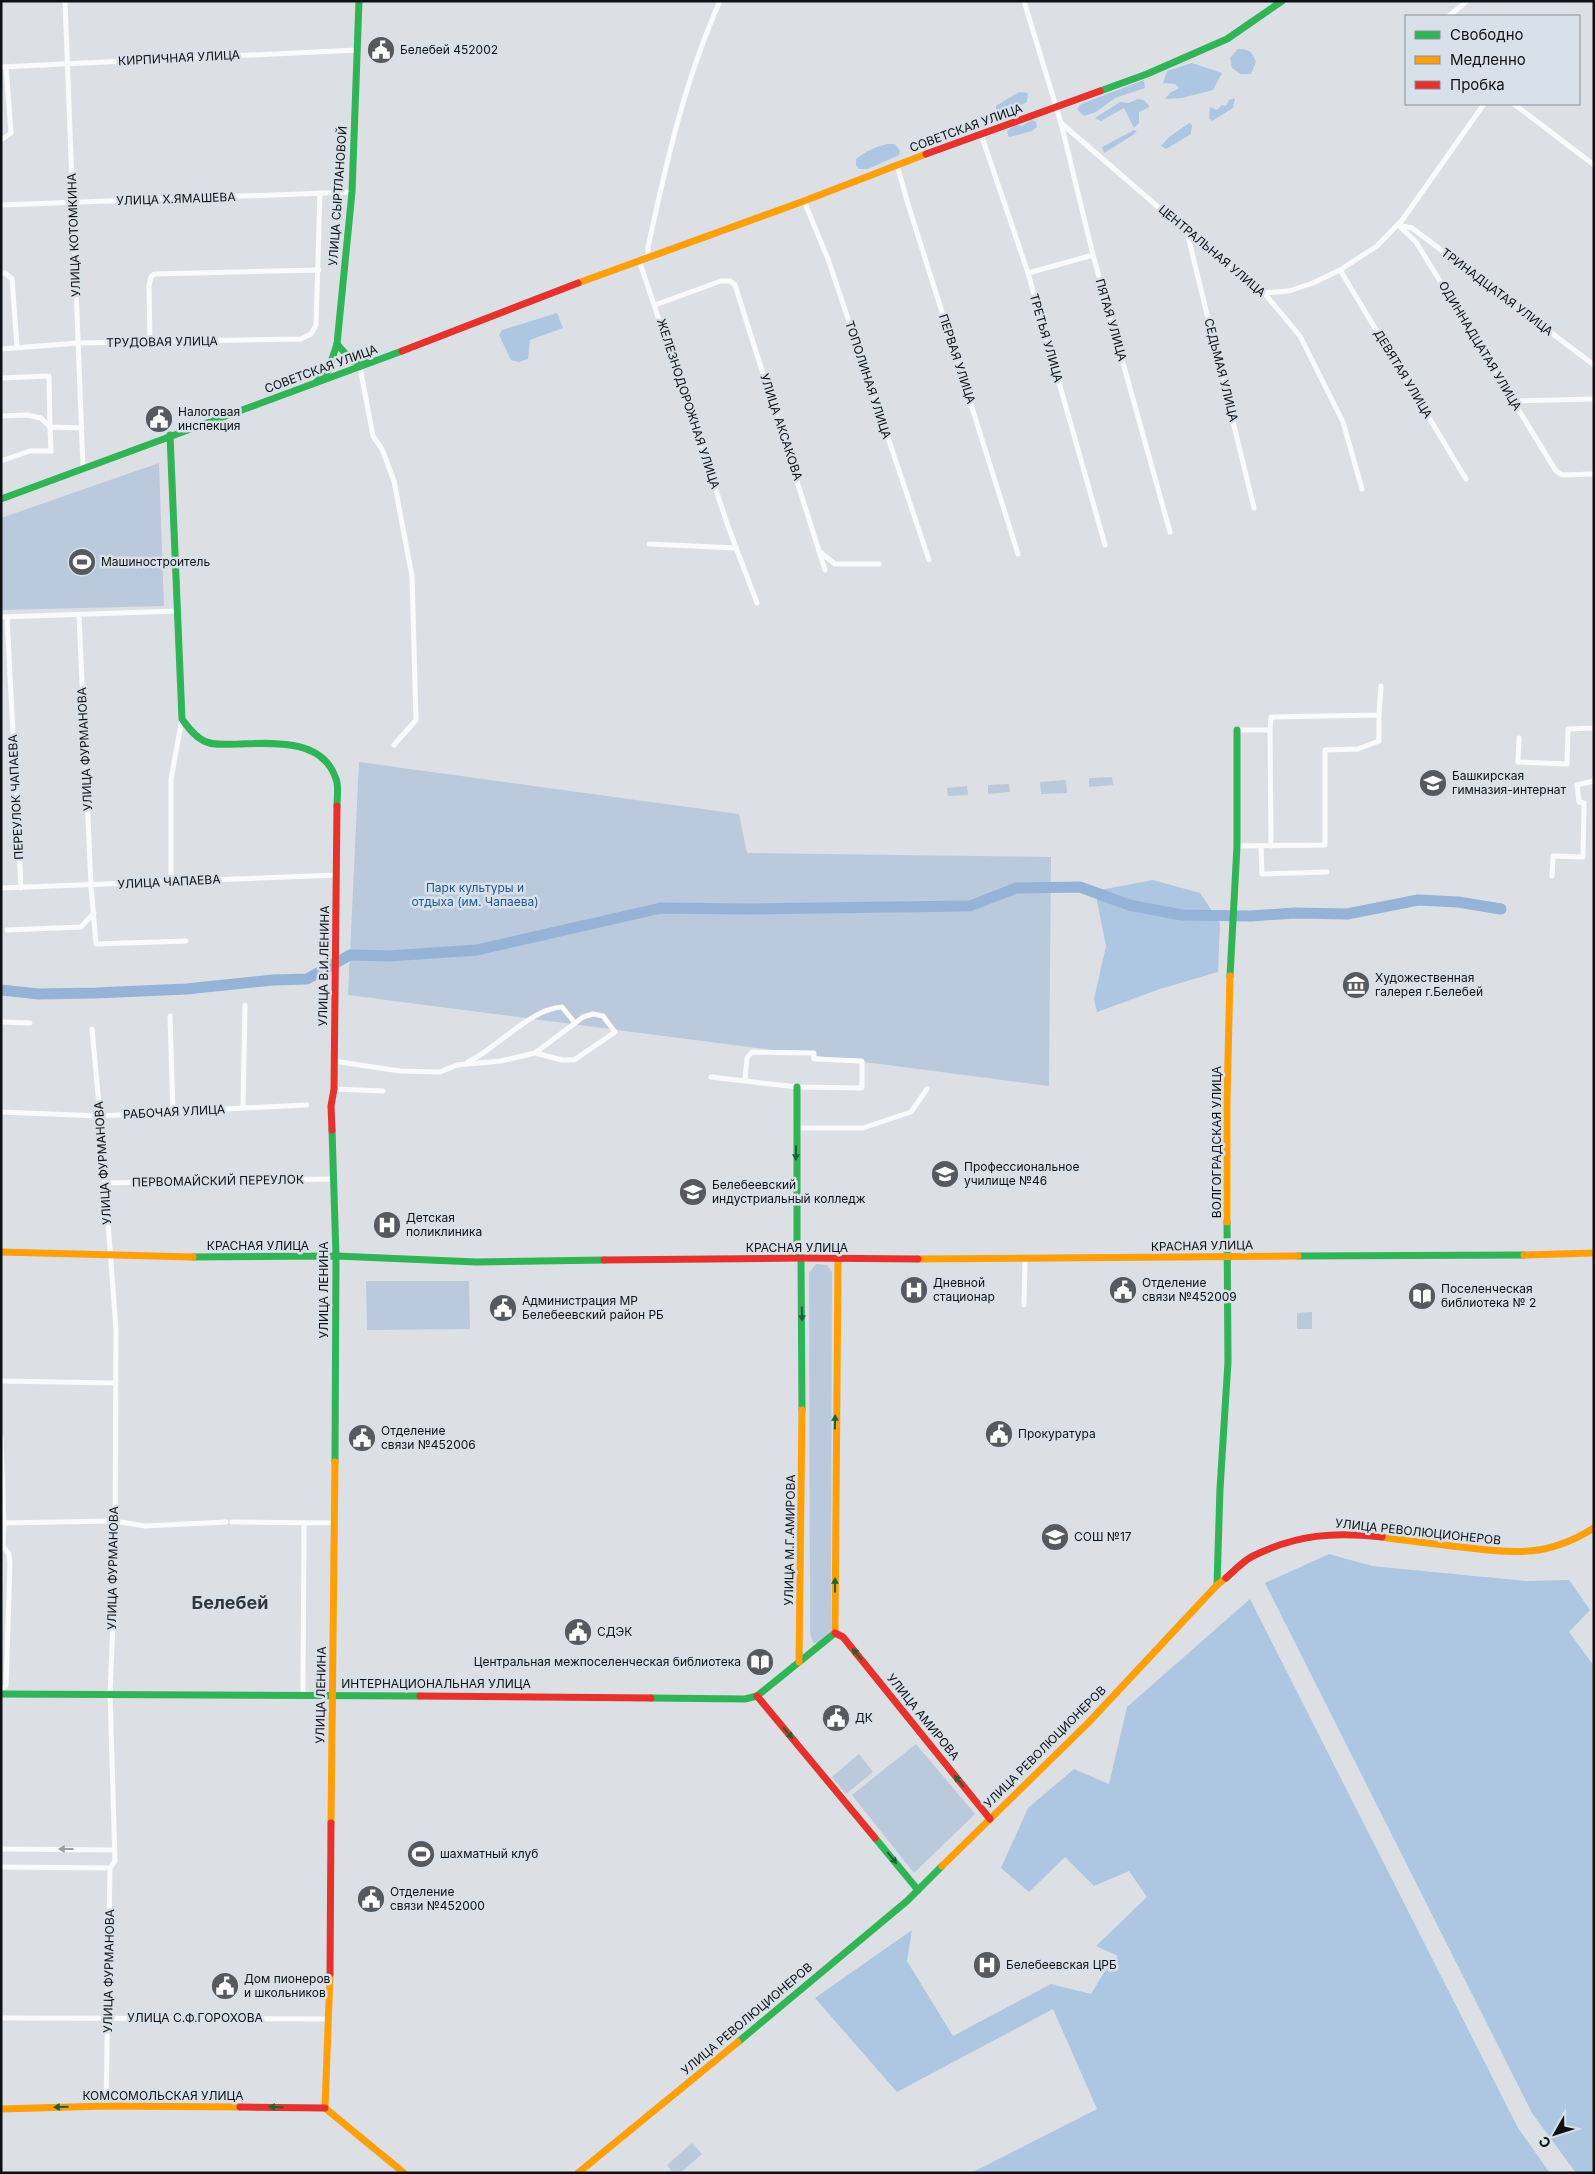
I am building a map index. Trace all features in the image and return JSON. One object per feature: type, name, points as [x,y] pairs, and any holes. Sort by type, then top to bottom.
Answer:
[{"type":"street","name":"УЛИЦА КОТОМКИНА","points":[[65,1],[83,468]]},
{"type":"street","name":"УЛИЦА СЫРТЛАНОВОЙ","points":[[314,384],[328,371],[337,344],[352,192],[359,1]]},
{"type":"street","points":[[648,256],[648,247],[664,170],[704,37],[720,1]]},
{"type":"street","name":"ПЯТАЯ УЛИЦА","points":[[1024,1],[1061,123],[1093,255],[1170,532]]},
{"type":"street","name":"СОВЕТСКАЯ УЛИЦА","points":[[1,499],[170,435],[360,367],[648,256],[1056,108],[1198,53],[1228,39],[1282,1]]},
{"type":"street","points":[[1450,15],[1467,1]]},
{"type":"street","name":"КИРПИЧНАЯ УЛИЦА","points":[[4,67],[357,50]]},
{"type":"street","points":[[1,140],[11,134],[4,67]]},
{"type":"street","points":[[1264,293],[1312,284],[1340,270],[1377,246],[1398,225],[1483,105]]},
{"type":"street","points":[[1515,105],[1594,166]]},
{"type":"street","name":"ЦЕНТРАЛЬНАЯ УЛИЦА","points":[[1061,123],[1188,232],[1264,293],[1300,336],[1344,422],[1362,489]]},
{"type":"street","name":"ТРЕТЬЯ УЛИЦА","points":[[981,134],[1028,273],[1105,545]]},
{"type":"street","name":"ПЕРВАЯ УЛИЦА","points":[[898,165],[908,204],[1018,554]]},
{"type":"street","name":"УЛИЦА Х.ЯМАШЕВА","points":[[1,205],[352,192]]},
{"type":"street","name":"УЛИЦА СЫРТЛАНОВОЙ","points":[[316,325],[320,193]]},
{"type":"street","name":"ТОПОЛИНАЯ УЛИЦА","points":[[804,201],[832,269],[929,560]]},
{"type":"street","name":"ТРИНАДЦАТАЯ УЛИЦА","points":[[1398,225],[1412,228],[1594,365]]},
{"type":"street","name":"ОДИННАДЦАТАЯ УЛИЦА","points":[[1398,225],[1416,242],[1556,472],[1562,474],[1594,474]]},
{"type":"street","name":"СЕДЬМАЯ УЛИЦА","points":[[1188,232],[1254,508]]},
{"type":"street","points":[[1028,273],[1093,255]]},
{"type":"street","name":"ЖЕЛЕЗНОДОРОЖНАЯ УЛИЦА","points":[[638,260],[655,305],[736,548],[757,603]]},
{"type":"street","name":"УЛИЦА СЫРТЛАНОВОЙ","points":[[150,342],[149,286],[150,277],[154,274],[319,270]]},
{"type":"street","name":"ДЕВЯТАЯ УЛИЦА","points":[[1340,270],[1466,479]]},
{"type":"street","points":[[1,274],[5,273],[12,279],[17,348]]},
{"type":"street","name":"УЛИЦА АКСАКОВА","points":[[655,305],[721,281],[730,281],[735,285],[825,570]]},
{"type":"street","name":"ТРУДОВАЯ УЛИЦА","points":[[1,349],[78,343],[301,339],[311,334],[316,325]]},
{"type":"street","points":[[337,344],[352,361],[359,363],[376,360]]},
{"type":"street","points":[[360,367],[373,436],[382,449],[394,481],[412,576],[416,720],[394,745]]},
{"type":"street","points":[[1,378],[49,376],[51,452],[30,451],[1,461]]},
{"type":"street","points":[[1514,401],[1594,399]]},
{"type":"street","points":[[1,416],[27,415],[41,418],[50,427],[82,428]]},
{"type":"street","points":[[170,435],[182,718],[171,779],[171,881]]},
{"type":"street","points":[[649,544],[736,548]]},
{"type":"street","points":[[820,551],[835,564],[879,564]]},
{"type":"street","points":[[4,617],[178,611]]},
{"type":"street","name":"УЛИЦА ФУРМАНОВА","points":[[79,614],[91,886],[96,944],[186,941]]},
{"type":"street","name":"ПЕРЕУЛОК ЧАПАЕВА","points":[[4,617],[21,888]]},
{"type":"street","points":[[1237,846],[1325,845],[1325,750],[1358,749],[1379,741],[1381,686]]},
{"type":"street","points":[[1271,846],[1271,717],[1379,715]]},
{"type":"street","name":"УЛИЦА В.И.ЛЕНИНА","points":[[182,718],[190,731],[211,744],[290,744],[316,752],[325,757],[333,768],[337,780],[338,875],[333,1061],[334,1089],[330,1106],[332,1179]]},
{"type":"street","points":[[1519,738],[1518,762],[1567,764],[1568,729],[1594,728]]},
{"type":"street","points":[[1237,730],[1270,730]]},
{"type":"street","name":"ВОЛГОГРАДСКАЯ УЛИЦА","points":[[1217,1585],[1220,1489],[1228,1362],[1227,1101],[1237,846],[1237,730]]},
{"type":"street","points":[[1552,876],[1553,856],[1583,857],[1584,803],[1579,802],[1577,785],[1594,781]]},
{"type":"street","points":[[1261,846],[1262,874],[1327,872]]},
{"type":"street","name":"УЛИЦА ЧАПАЕВА","points":[[1,888],[338,875]]},
{"type":"street","points":[[7,930],[81,927],[94,913]]},
{"type":"street","name":"РАБОЧАЯ УЛИЦА","points":[[1,1112],[100,1116],[243,1108],[245,1005]]},
{"type":"street","points":[[465,1063],[485,1053],[534,1016],[549,1008],[562,1007],[575,1023]]},
{"type":"street","points":[[333,1061],[400,1071],[440,1072],[465,1063],[502,1061],[535,1053],[583,1017],[593,1014],[603,1016],[615,1032],[574,1060],[562,1060],[535,1053]]},
{"type":"street","points":[[170,1016],[173,1113]]},
{"type":"street","points":[[1,1022],[30,1023]]},
{"type":"street","name":"УЛИЦА ФУРМАНОВА","points":[[92,1029],[116,1329],[114,1383],[115,1576],[110,1693],[115,1861],[110,1868],[106,2106]]},
{"type":"street","points":[[711,1077],[797,1087],[862,1088],[862,1061],[814,1059],[814,1053],[752,1052],[747,1058],[745,1080]]},
{"type":"street","name":"УЛИЦА М.Г.АМИРОВА","points":[[797,1087],[797,1251],[801,1258],[802,1573],[799,1662]]},
{"type":"street","points":[[334,1089],[383,1091]]},
{"type":"street","points":[[796,1128],[863,1128],[911,1112],[927,1089]]},
{"type":"street","points":[[243,1108],[308,1105]]},
{"type":"street","name":"ПЕРВОМАЙСКИЙ ПЕРЕУЛОК","points":[[104,1183],[332,1179]]},
{"type":"street","name":"УЛИЦА ЛЕНИНА","points":[[325,2108],[329,2019],[335,1523],[336,1256],[332,1179]]},
{"type":"street","name":"КРАСНАЯ УЛИЦА","points":[[1,1252],[235,1258],[336,1256],[476,1262],[801,1258],[838,1260],[1394,1255],[1487,1256],[1594,1253]]},
{"type":"street","points":[[1024,1305],[1025,1259]]},
{"type":"street","points":[[838,1260],[835,1633],[757,1696],[918,1890]]},
{"type":"street","points":[[1,1381],[114,1383]]},
{"type":"street","points":[[1,1437],[3,1546],[9,1554],[10,1564],[6,1686],[1,1692]]},
{"type":"street","points":[[3,1523],[114,1521],[145,1526],[229,1522],[335,1523]]},
{"type":"street","points":[[303,1694],[304,1523]]},
{"type":"street","name":"УЛИЦА РЕВОЛЮЦИОНЕРОВ","points":[[578,2173],[772,2015],[918,1890],[1088,1722],[1217,1585],[1252,1557],[1298,1539],[1322,1534],[1361,1535],[1516,1554],[1562,1546],[1594,1528]]},
{"type":"street","name":"УЛИЦА АМИРОВА","points":[[835,1633],[843,1637],[990,1819]]},
{"type":"street","name":"ИНТЕРНАЦИОНАЛЬНАЯ УЛИЦА","points":[[1,1692],[746,1699],[757,1696]]},
{"type":"street","points":[[1,1849],[114,1850]]},
{"type":"street","points":[[1,1867],[110,1868]]},
{"type":"street","name":"УЛИЦА С.Ф.ГОРОХОВА","points":[[1,2018],[329,2019]]},
{"type":"street","name":"КОМСОМОЛЬСКАЯ УЛИЦА","points":[[1,2109],[106,2106],[325,2108]]},
{"type":"street","points":[[325,2108],[404,2173]]},
{"type":"green space","name":"Машиностроитель","points":[[159,463],[164,606],[1,610],[1,518]]},
{"type":"green space","name":"Парк культуры и отдыха (им. Чапаева)","points":[[359,762],[739,814],[747,853],[1051,857],[1049,1086],[348,995]]},
{"type":"green space","points":[[1112,777],[1113,785],[1089,787],[1089,778]]},
{"type":"green space","points":[[1066,780],[1067,793],[1041,794],[1040,782]]},
{"type":"green space","points":[[1009,784],[1010,792],[988,794],[988,785]]},
{"type":"green space","points":[[967,786],[968,795],[948,796],[947,788]]},
{"type":"green space","points":[[816,1264],[827,1265],[832,1272],[831,1634],[823,1643],[813,1643],[810,1633],[809,1273]]},
{"type":"green space","points":[[366,1281],[469,1281],[470,1329],[367,1330]]},
{"type":"green space","points":[[1312,1312],[1312,1329],[1297,1329],[1297,1313]]},
{"type":"green space","points":[[916,1744],[975,1814],[914,1873],[852,1795]]},
{"type":"green space","points":[[859,1754],[873,1772],[846,1794],[832,1777]]},
{"type":"green space","points":[[692,2143],[702,2154],[680,2173],[673,2173],[667,2165]]},
{"type":"shaded area","points":[[1238,49],[1248,50],[1253,56],[1256,62],[1251,74],[1241,74],[1232,68],[1230,58]]},
{"type":"shaded area","points":[[1192,63],[1222,73],[1213,90],[1182,98],[1165,99],[1170,93],[1179,88],[1175,84],[1163,83],[1167,71]]},
{"type":"shaded area","points":[[1144,80],[1145,88],[1115,98],[1096,112],[1084,116],[1077,109],[1081,104]]},
{"type":"shaded area","points":[[1019,92],[1028,93],[1027,102],[1004,114],[996,115],[996,106]]},
{"type":"shaded area","points":[[1235,98],[1233,108],[1212,121],[1209,118],[1210,107],[1217,110],[1222,105],[1226,106],[1229,100]]},
{"type":"shaded area","points":[[1138,99],[1144,100],[1150,107],[1139,112],[1139,123],[1134,128],[1124,108],[1101,121],[1095,118],[1120,102],[1129,103]]},
{"type":"shaded area","points":[[1032,120],[1036,122],[1037,127],[1032,131],[1009,137],[1007,131],[1015,125],[1022,126]]},
{"type":"shaded area","points":[[1189,123],[1192,125],[1191,134],[1166,149],[1161,146],[1169,137]]},
{"type":"shaded area","points":[[1134,130],[1137,131],[1133,135],[1104,153],[1102,147]]},
{"type":"shaded area","points":[[895,144],[900,151],[899,155],[868,169],[859,169],[856,165],[856,159],[878,146]]},
{"type":"shaded area","points":[[557,313],[563,328],[530,340],[528,359],[519,362],[511,360],[499,335],[502,330]]},
{"type":"shaded area","points":[[1153,880],[1200,893],[1220,923],[1218,972],[1160,989],[1097,1012],[1094,999],[1106,946],[1095,891]]},
{"type":"shaded area","points":[[1329,1554],[1372,1566],[1527,1581],[1569,1580],[1590,1610],[1569,1632],[1594,1666],[1594,2173],[1576,2173],[1532,2113],[1265,1583]]},
{"type":"shaded area","points":[[1250,1599],[1518,2128],[1550,2173],[971,2173],[1097,2109],[1053,2009],[897,2092],[815,1998],[912,1930],[907,1961],[953,2036],[1051,1984],[1091,1994],[1108,1966],[1118,1956],[1096,1946],[1147,1897],[1129,1871],[1094,1886],[1065,1857],[1029,1892],[1001,1868],[1028,1808],[1074,1769],[1109,1784],[1127,1707]]},
{"type":"waterway","points":[[1,990],[39,994],[96,993],[186,989],[273,980],[307,979],[350,955],[389,956],[477,950],[661,908],[751,909],[970,906],[1016,888],[1080,887],[1129,905],[1182,915],[1347,914],[1418,900],[1458,902],[1501,909]]},
{"type":"traffic: fast","points":[[317,381],[328,371],[337,344],[352,192],[359,1]]},
{"type":"traffic: fast","points":[[1100,91],[1147,74],[1227,39],[1282,1]]},
{"type":"traffic: fast","points":[[337,344],[352,361],[366,362]]},
{"type":"traffic: fast","points":[[1,499],[402,351]]},
{"type":"traffic: fast","points":[[170,435],[182,719],[194,734],[208,743],[281,744],[295,746],[320,756],[329,766],[336,779],[338,788],[337,806]]},
{"type":"traffic: fast","points":[[1230,976],[1237,846],[1237,730]]},
{"type":"traffic: fast","points":[[797,1087],[797,1251],[801,1258],[802,1410]]},
{"type":"traffic: fast","points":[[332,1130],[336,1256],[335,1462]]},
{"type":"traffic: fast","points":[[1217,1585],[1220,1489],[1228,1362],[1227,1222]]},
{"type":"traffic: fast","points":[[1298,1256],[1524,1255]]},
{"type":"traffic: fast","points":[[193,1257],[336,1256],[476,1262],[604,1260]]},
{"type":"traffic: fast","points":[[651,1698],[745,1699],[757,1696],[835,1633]]},
{"type":"traffic: fast","points":[[1,1694],[420,1696]]},
{"type":"traffic: fast","points":[[875,1838],[918,1890]]},
{"type":"traffic: fast","points":[[738,2042],[907,1901],[942,1866]]},
{"type":"traffic: slow","points":[[578,283],[804,201],[926,154]]},
{"type":"traffic: slow","points":[[1227,1222],[1230,976]]},
{"type":"traffic: slow","points":[[1,1252],[193,1257]]},
{"type":"traffic: slow","points":[[1524,1255],[1594,1253]]},
{"type":"traffic: slow","points":[[918,1259],[1298,1256]]},
{"type":"traffic: slow","points":[[835,1633],[838,1260]]},
{"type":"traffic: slow","points":[[799,1662],[802,1410]]},
{"type":"traffic: slow","points":[[331,1823],[335,1462]]},
{"type":"traffic: slow","points":[[1382,1537],[1514,1552],[1545,1549],[1577,1538],[1594,1528]]},
{"type":"traffic: slow","points":[[942,1866],[1088,1723],[1217,1585],[1226,1578]]},
{"type":"traffic: slow","points":[[325,2108],[330,1974]]},
{"type":"traffic: slow","points":[[578,2173],[738,2042]]},
{"type":"traffic: slow","points":[[1,2109],[106,2106],[240,2107]]},
{"type":"traffic: slow","points":[[325,2108],[404,2173]]},
{"type":"traffic: jam","points":[[926,154],[1100,91]]},
{"type":"traffic: jam","points":[[402,351],[578,283]]},
{"type":"traffic: jam","points":[[332,1130],[337,806]]},
{"type":"traffic: jam","points":[[604,1260],[918,1259]]},
{"type":"traffic: jam","points":[[1226,1578],[1249,1558],[1285,1543],[1316,1536],[1332,1535],[1382,1537]]},
{"type":"traffic: jam","points":[[835,1633],[843,1637],[990,1819]]},
{"type":"traffic: jam","points":[[420,1696],[651,1698]]},
{"type":"traffic: jam","points":[[757,1696],[875,1838]]},
{"type":"traffic: jam","points":[[330,1974],[331,1823]]},
{"type":"traffic: jam","points":[[240,2107],[325,2108]]},
{"type":"place","name":"Белебей 452002","points":[[381,50]]},
{"type":"place","name":"Налоговая инспекция","points":[[159,419]]},
{"type":"place","name":"Машиностроитель","points":[[82,562]]},
{"type":"place","name":"Башкирская гимназия-интернат","points":[[1433,783]]},
{"type":"place","name":"Художественная галерея г.Белебей","points":[[1356,985]]},
{"type":"place","name":"Профессиональное училище №46","points":[[945,1174]]},
{"type":"place","name":"Белебеевский индустриальный колледж","points":[[693,1192]]},
{"type":"place","name":"Детская поликлиника","points":[[387,1225]]},
{"type":"place","name":"Дневной стационар","points":[[914,1290]]},
{"type":"place","name":"Отделение связи №452009","points":[[1123,1290]]},
{"type":"place","name":"Поселенческая библиотека № 2","points":[[1422,1296]]},
{"type":"place","name":"Администрация МР Белебеевский район РБ","points":[[503,1308]]},
{"type":"place","name":"Прокуратура","points":[[999,1434]]},
{"type":"place","name":"Отделение связи №452006","points":[[362,1438]]},
{"type":"place","name":"СОШ №17","points":[[1055,1537]]},
{"type":"place","name":"СДЭК","points":[[578,1632]]},
{"type":"place","name":"Центральная межпоселенческая библиотека","points":[[760,1662]]},
{"type":"place","name":"ДК","points":[[836,1718]]},
{"type":"place","name":"шахматный клуб","points":[[421,1854]]},
{"type":"place","name":"Отделение связи №452000","points":[[371,1899]]},
{"type":"place","name":"Белебеевская ЦРБ","points":[[987,1965]]},
{"type":"place","name":"Дом пионеров и школьников","points":[[225,1986]]},
{"type":"district","name":"Белебей","points":[[230,1603]]}]
